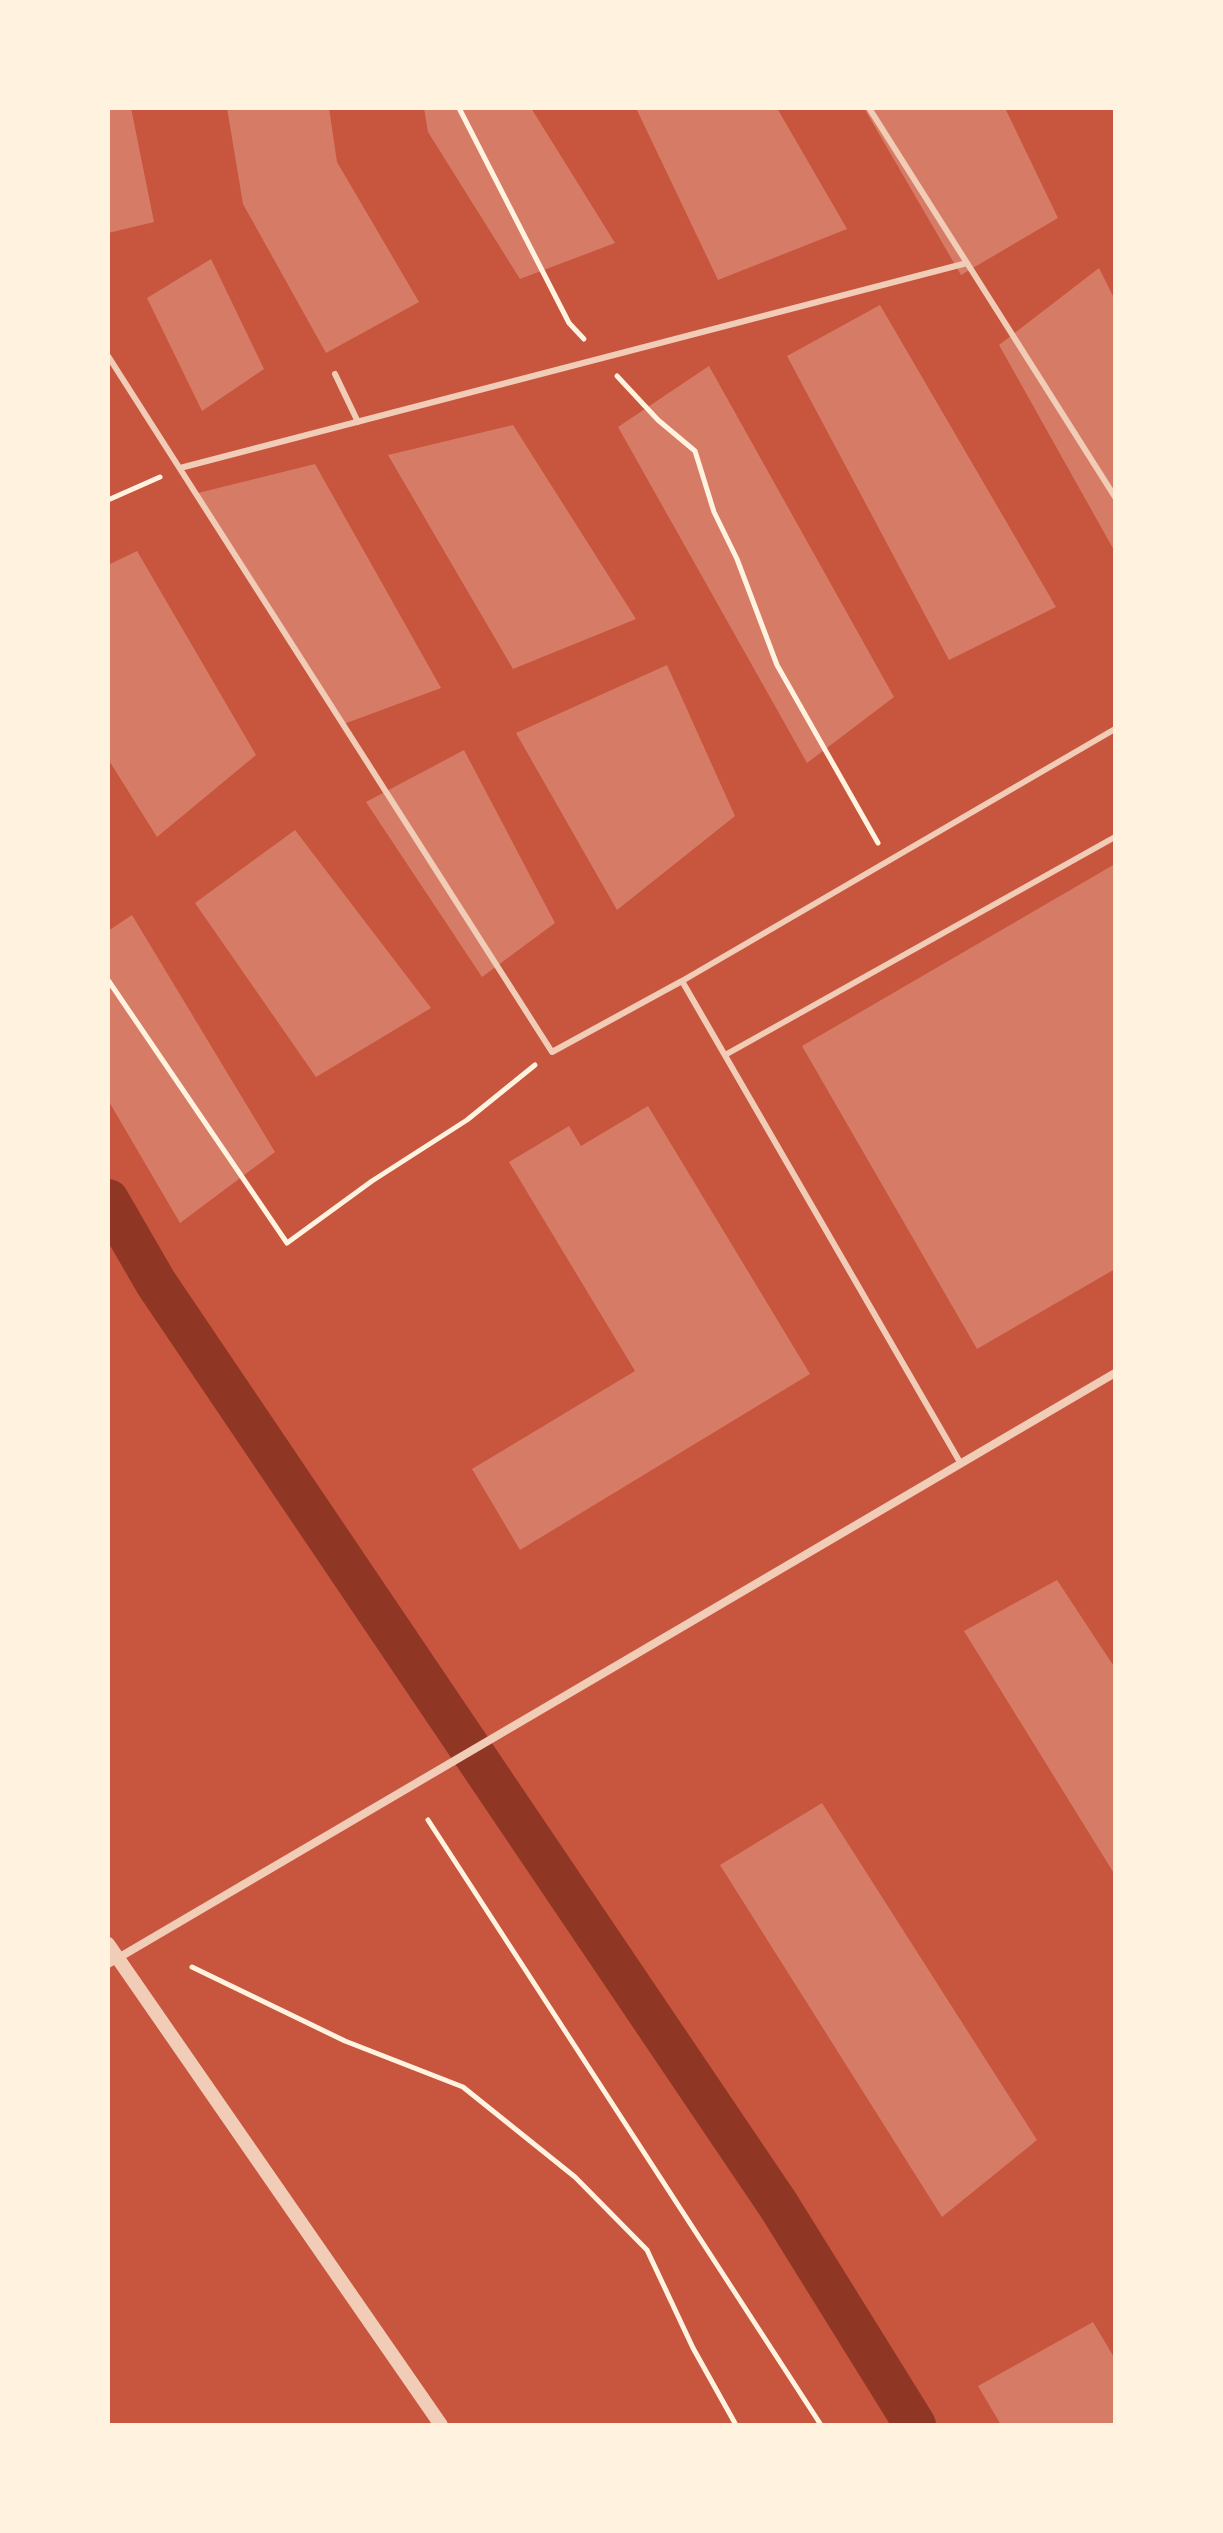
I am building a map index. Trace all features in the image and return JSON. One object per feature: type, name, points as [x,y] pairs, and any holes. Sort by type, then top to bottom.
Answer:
[{"type":"street","points":[[113,1961],[1115,1373]]},
{"type":"street","points":[[108,1944],[113,1961],[441,2425]]},
{"type":"lane","points":[[869,108],[1115,497]]},
{"type":"lane","points":[[180,468],[967,263]]},
{"type":"lane","points":[[108,356],[552,1052],[682,981],[1115,729]]},
{"type":"lane","points":[[335,374],[358,422]]},
{"type":"lane","points":[[725,1055],[1115,837]]},
{"type":"lane","points":[[682,981],[961,1464]]},
{"type":"path","points":[[459,108],[569,323],[658,420],[695,451],[714,512],[737,559],[777,665],[890,860]]},
{"type":"path","points":[[108,500],[180,468]]},
{"type":"path","points":[[108,980],[287,1243],[372,1181],[467,1120],[552,1052]]},
{"type":"path","points":[[428,1820],[821,2425]]},
{"type":"path","points":[[192,1967],[345,2041],[463,2087],[575,2177],[647,2250],[693,2348],[736,2425]]},
{"type":"building","points":[[108,108],[131,108],[154,222],[108,233]]},
{"type":"building","points":[[227,108],[329,108],[337,162],[419,302],[326,353],[243,204]]},
{"type":"building","points":[[424,108],[531,108],[615,243],[520,279],[428,132]]},
{"type":"building","points":[[636,108],[777,108],[847,229],[718,280]]},
{"type":"building","points":[[864,108],[1005,108],[1058,218],[961,275]]},
{"type":"building","points":[[211,259],[264,369],[202,411],[147,298]]},
{"type":"building","points":[[1099,268],[1115,300],[1115,552],[999,345]]},
{"type":"building","points":[[880,305],[1056,607],[949,660],[787,356]]},
{"type":"building","points":[[709,366],[894,697],[807,763],[618,427]]},
{"type":"building","points":[[513,425],[636,619],[513,669],[388,455]]},
{"type":"building","points":[[315,464],[441,688],[341,725],[194,494]]},
{"type":"building","points":[[137,551],[256,755],[157,837],[108,759],[108,565]]},
{"type":"building","points":[[667,665],[735,816],[617,910],[516,733]]},
{"type":"building","points":[[464,750],[555,923],[482,977],[366,802]]},
{"type":"building","points":[[295,830],[431,1008],[316,1077],[195,903]]},
{"type":"building","points":[[1115,864],[1115,1269],[977,1349],[802,1046]]},
{"type":"building","points":[[132,915],[275,1152],[180,1223],[108,1100],[108,931]]},
{"type":"building","points":[[648,1106],[810,1374],[520,1550],[472,1469],[635,1371],[509,1162],[569,1126],[581,1146]]},
{"type":"building","points":[[1057,1580],[1115,1668],[1115,1875],[964,1631]]},
{"type":"building","points":[[822,1803],[1037,2140],[942,2217],[720,1865]]},
{"type":"building","points":[[1093,2322],[1115,2359],[1115,2425],[1001,2425],[978,2386]]},
{"type":"waterway","points":[[108,1200],[156,1283],[779,2206],[915,2425]]}]
